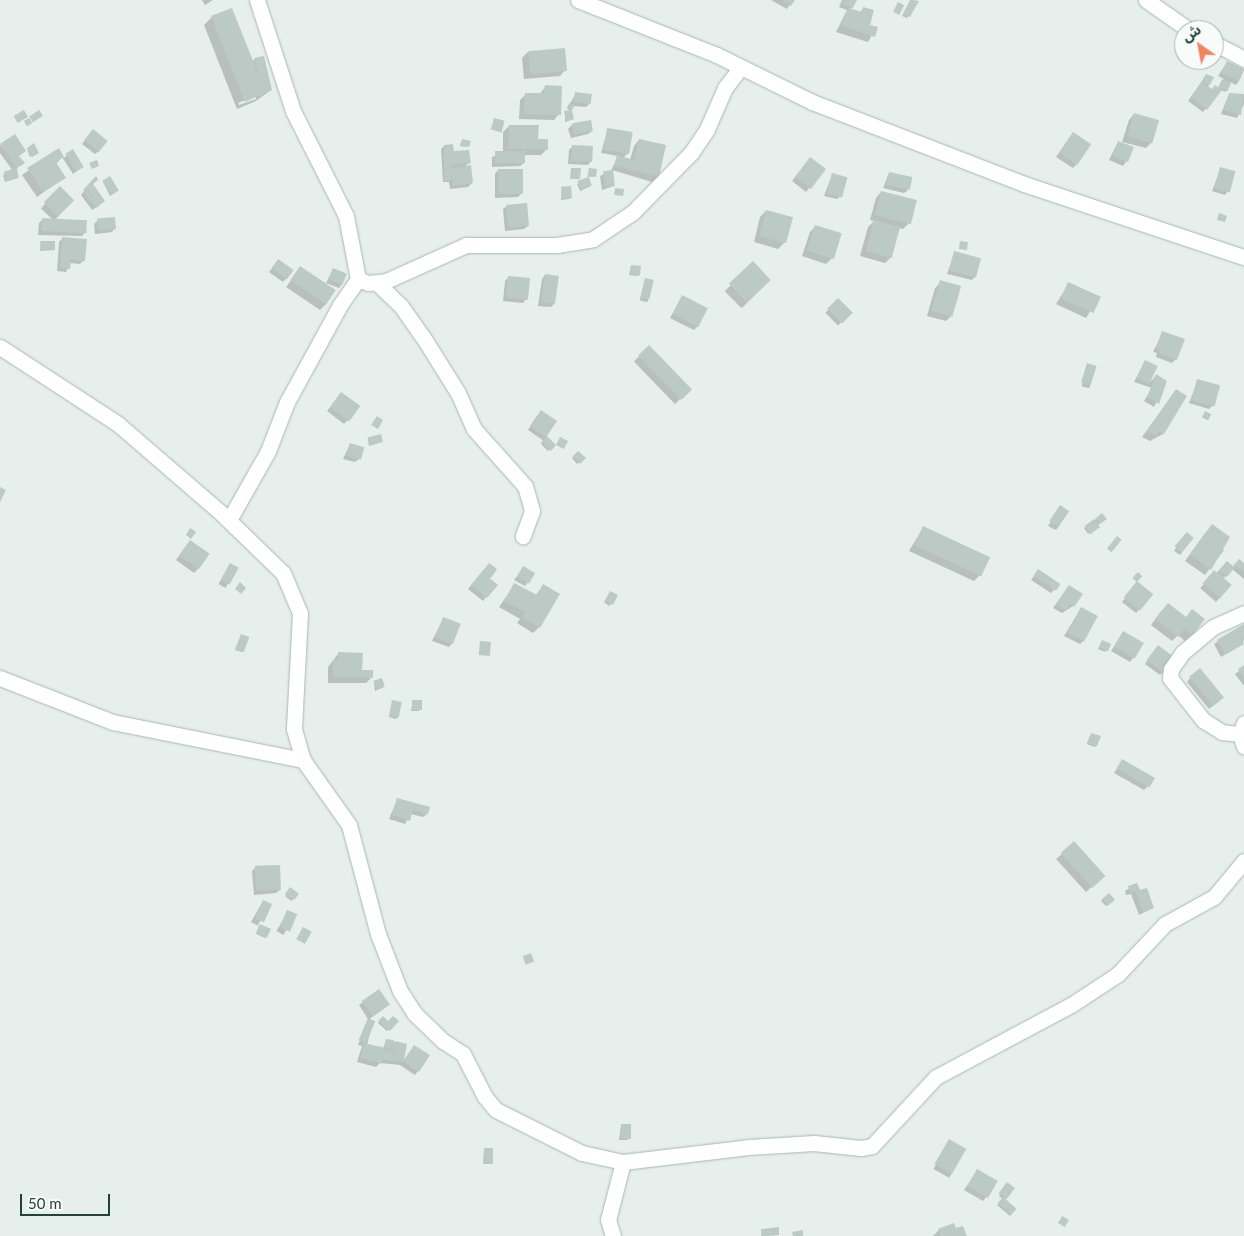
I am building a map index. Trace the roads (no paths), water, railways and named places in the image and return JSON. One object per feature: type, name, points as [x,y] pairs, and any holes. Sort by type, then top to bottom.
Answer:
[{"type":"street","points":[[229,520],[268,451],[286,402],[340,305],[358,279],[346,216],[294,111],[257,0]]},
{"type":"street","points":[[578,0],[651,27],[741,67],[812,102],[1024,184],[1244,257]]},
{"type":"street","points":[[1146,0],[1175,20]]},
{"type":"street","points":[[1224,48],[1244,59]]},
{"type":"street","points":[[377,283],[466,245],[557,245],[593,239],[633,212],[691,152],[707,129],[725,88],[741,67]]},
{"type":"street","points":[[358,279],[377,283],[400,306],[424,337],[458,393],[474,429],[525,486],[532,511],[523,536]]},
{"type":"street","points":[[0,347],[118,424],[229,520],[283,573],[300,613],[294,728],[303,760],[349,825],[378,934],[400,991],[414,1014],[443,1041],[463,1054],[485,1097],[496,1110],[582,1153],[624,1162],[748,1147],[814,1143],[861,1148],[872,1146],[936,1077],[1071,1005],[1118,974],[1165,924],[1214,897],[1244,861]]},
{"type":"street","points":[[1243,735],[1222,732],[1203,720],[1170,678],[1171,669],[1182,653],[1213,627],[1244,613]]},
{"type":"street","points":[[0,678],[113,722],[303,760]]},
{"type":"street","points":[[613,1236],[608,1220],[624,1162]]}]
